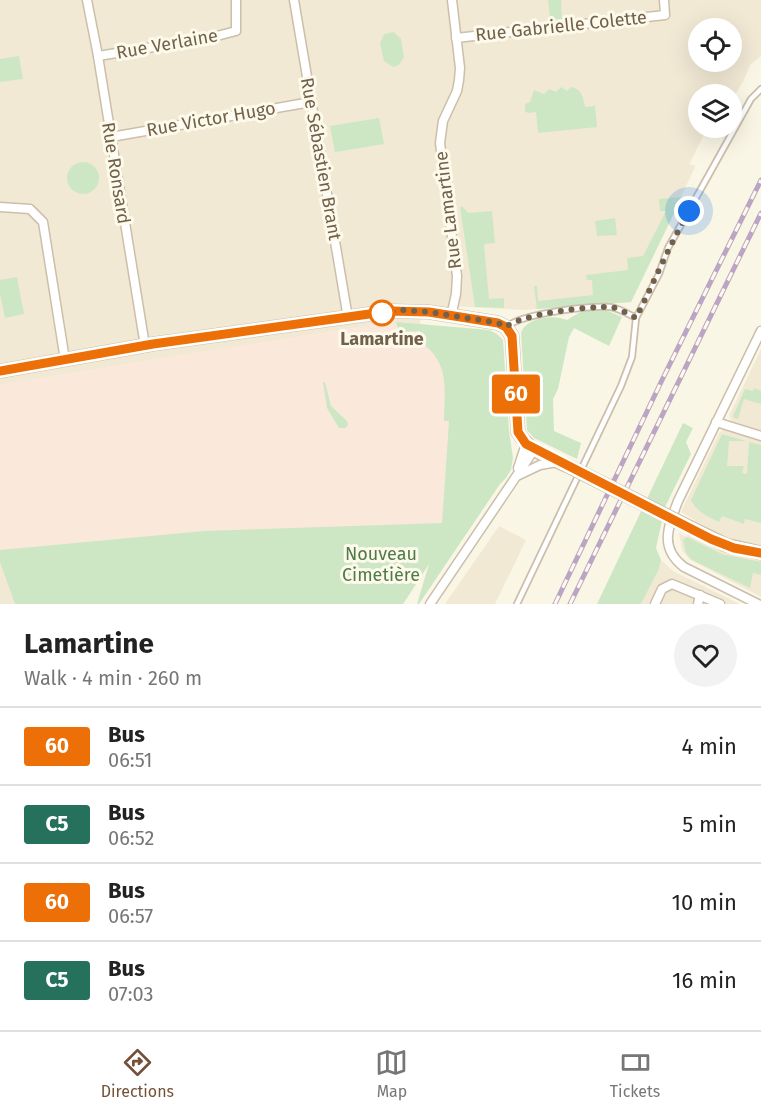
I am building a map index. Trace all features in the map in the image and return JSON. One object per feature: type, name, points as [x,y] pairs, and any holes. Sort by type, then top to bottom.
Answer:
[{"type":"street","name":"Rue Ronsard","points":[[87,0],[145,346]]},
{"type":"street","name":"Rue Verlaine","points":[[98,56],[209,38],[236,31],[236,0]]},
{"type":"street","name":"Rue Sébastien Brant","points":[[294,0],[348,318]]},
{"type":"street","name":"Rue Lamartine","points":[[451,316],[457,276],[440,134],[459,80],[460,68],[452,0]]},
{"type":"street","name":"Rue Gabrielle Colette","points":[[456,38],[665,15],[664,0]]},
{"type":"street","name":"Rue Victor Hugo","points":[[111,137],[311,102]]},
{"type":"street","points":[[0,207],[30,209],[43,222],[65,360]]},
{"type":"street","points":[[0,371],[145,346],[402,310],[498,323],[506,327],[513,342],[518,432],[530,447],[726,545],[761,553]]},
{"type":"street","points":[[758,604],[684,567],[674,559],[669,550],[668,538],[669,526],[678,501],[761,331]]},
{"type":"street","points":[[716,422],[761,436]]},
{"type":"street","points":[[430,604],[516,477],[530,447]]},
{"type":"street","points":[[516,477],[540,465],[560,462]]},
{"type":"street","points":[[655,604],[663,589],[672,584],[699,599],[720,604],[726,588]]},
{"type":"lane","points":[[517,604],[621,386],[632,357],[636,318],[659,274],[668,248],[751,99],[761,89]]},
{"type":"lane","points":[[506,327],[524,317],[582,309],[612,307],[636,318]]},
{"type":"shaded area","points":[[0,0],[761,0],[761,56],[750,65],[742,84],[688,84],[688,138],[702,138],[689,165],[695,167],[631,302],[523,310],[454,306],[451,316],[421,312],[420,331],[433,558],[403,604],[0,604]]},
{"type":"shaded area","points":[[388,322],[429,325],[449,373],[451,403],[443,524],[0,550],[0,384]]},
{"type":"shaded area","points":[[761,349],[761,431],[732,421],[729,416]]},
{"type":"shaded area","points":[[723,430],[761,441],[761,548],[724,539],[694,524],[695,520],[681,512],[719,433]]},
{"type":"shaded area","points":[[499,526],[526,540],[495,604],[445,604]]},
{"type":"shaded area","points":[[679,533],[687,537],[688,534],[729,553],[761,559],[761,597],[689,559],[682,550]]},
{"type":"shaded area","points":[[661,560],[673,571],[740,604],[641,604],[659,569]]},
{"type":"green space","points":[[548,0],[561,0],[562,19],[550,20]]},
{"type":"green space","points":[[394,32],[401,39],[404,57],[399,65],[393,67],[384,61],[380,43],[384,34]]},
{"type":"green space","points":[[19,56],[23,79],[0,82],[0,59]]},
{"type":"green space","points":[[561,87],[567,91],[571,87],[578,90],[583,97],[585,107],[595,106],[597,127],[538,133],[536,112],[525,111],[525,104],[530,102],[534,90],[544,94],[549,89],[556,92]]},
{"type":"green space","points":[[379,118],[384,144],[335,152],[330,126]]},
{"type":"green space","points":[[83,162],[94,167],[99,178],[94,189],[83,194],[72,189],[67,178],[72,167]]},
{"type":"green space","points":[[682,197],[631,302],[537,309],[534,286],[537,286],[538,301],[593,295],[592,280],[587,280],[586,275],[628,270],[627,258],[643,256],[666,211],[660,211],[659,199]]},
{"type":"green space","points":[[460,207],[468,213],[492,211],[495,243],[484,244],[489,299],[504,298],[504,308],[475,307]]},
{"type":"green space","points":[[615,218],[617,235],[597,236],[595,221]]},
{"type":"green space","points":[[17,277],[24,314],[5,318],[0,294],[0,280]]},
{"type":"green space","points":[[582,311],[608,311],[622,317],[609,346],[574,328],[569,337],[558,389],[553,399],[554,431],[581,443],[577,459],[534,438],[527,430],[521,333],[528,323],[534,320],[555,317],[567,320]]},
{"type":"green space","name":"Nouveau Cimetière","points":[[396,322],[489,330],[503,340],[513,458],[511,470],[506,478],[419,604],[417,604],[429,564],[403,604],[15,604],[0,562],[0,550],[204,531],[442,523],[449,421],[444,421],[443,373],[437,359],[424,344],[420,331],[399,332]]},
{"type":"green space","points":[[323,382],[325,382],[331,406],[347,421],[346,428],[339,428],[327,408]]},
{"type":"green space","points":[[754,388],[761,391],[761,404],[744,399],[738,419],[734,418],[745,389],[753,391]]},
{"type":"green space","points":[[683,423],[693,428],[686,442],[691,454],[665,507],[656,548],[661,560],[659,569],[641,604],[597,604]]},
{"type":"green space","points":[[722,434],[746,441],[729,441],[727,466],[744,466],[742,473],[747,474],[749,442],[761,445],[761,523],[745,519],[744,524],[722,516],[719,522],[699,510],[691,500]]},
{"type":"green space","points":[[687,537],[722,554],[761,562],[761,575],[753,573],[750,588],[692,560],[686,553],[683,540]]},
{"type":"railway","points":[[555,604],[761,180]]},
{"type":"railway","points":[[570,604],[761,213]]},
{"type":"bus line","name":"60","points":[[0,371],[153,344],[391,311],[429,312],[498,323],[506,327],[512,336],[518,432],[526,444],[711,539],[734,548],[761,553]]},
{"type":"place","name":"Lamartine","points":[[382,313]]},
{"type":"route","points":[[382,313],[402,310],[429,312],[498,323],[506,327],[524,317],[582,309],[612,307],[636,318],[659,274],[668,248],[689,211]]}]
